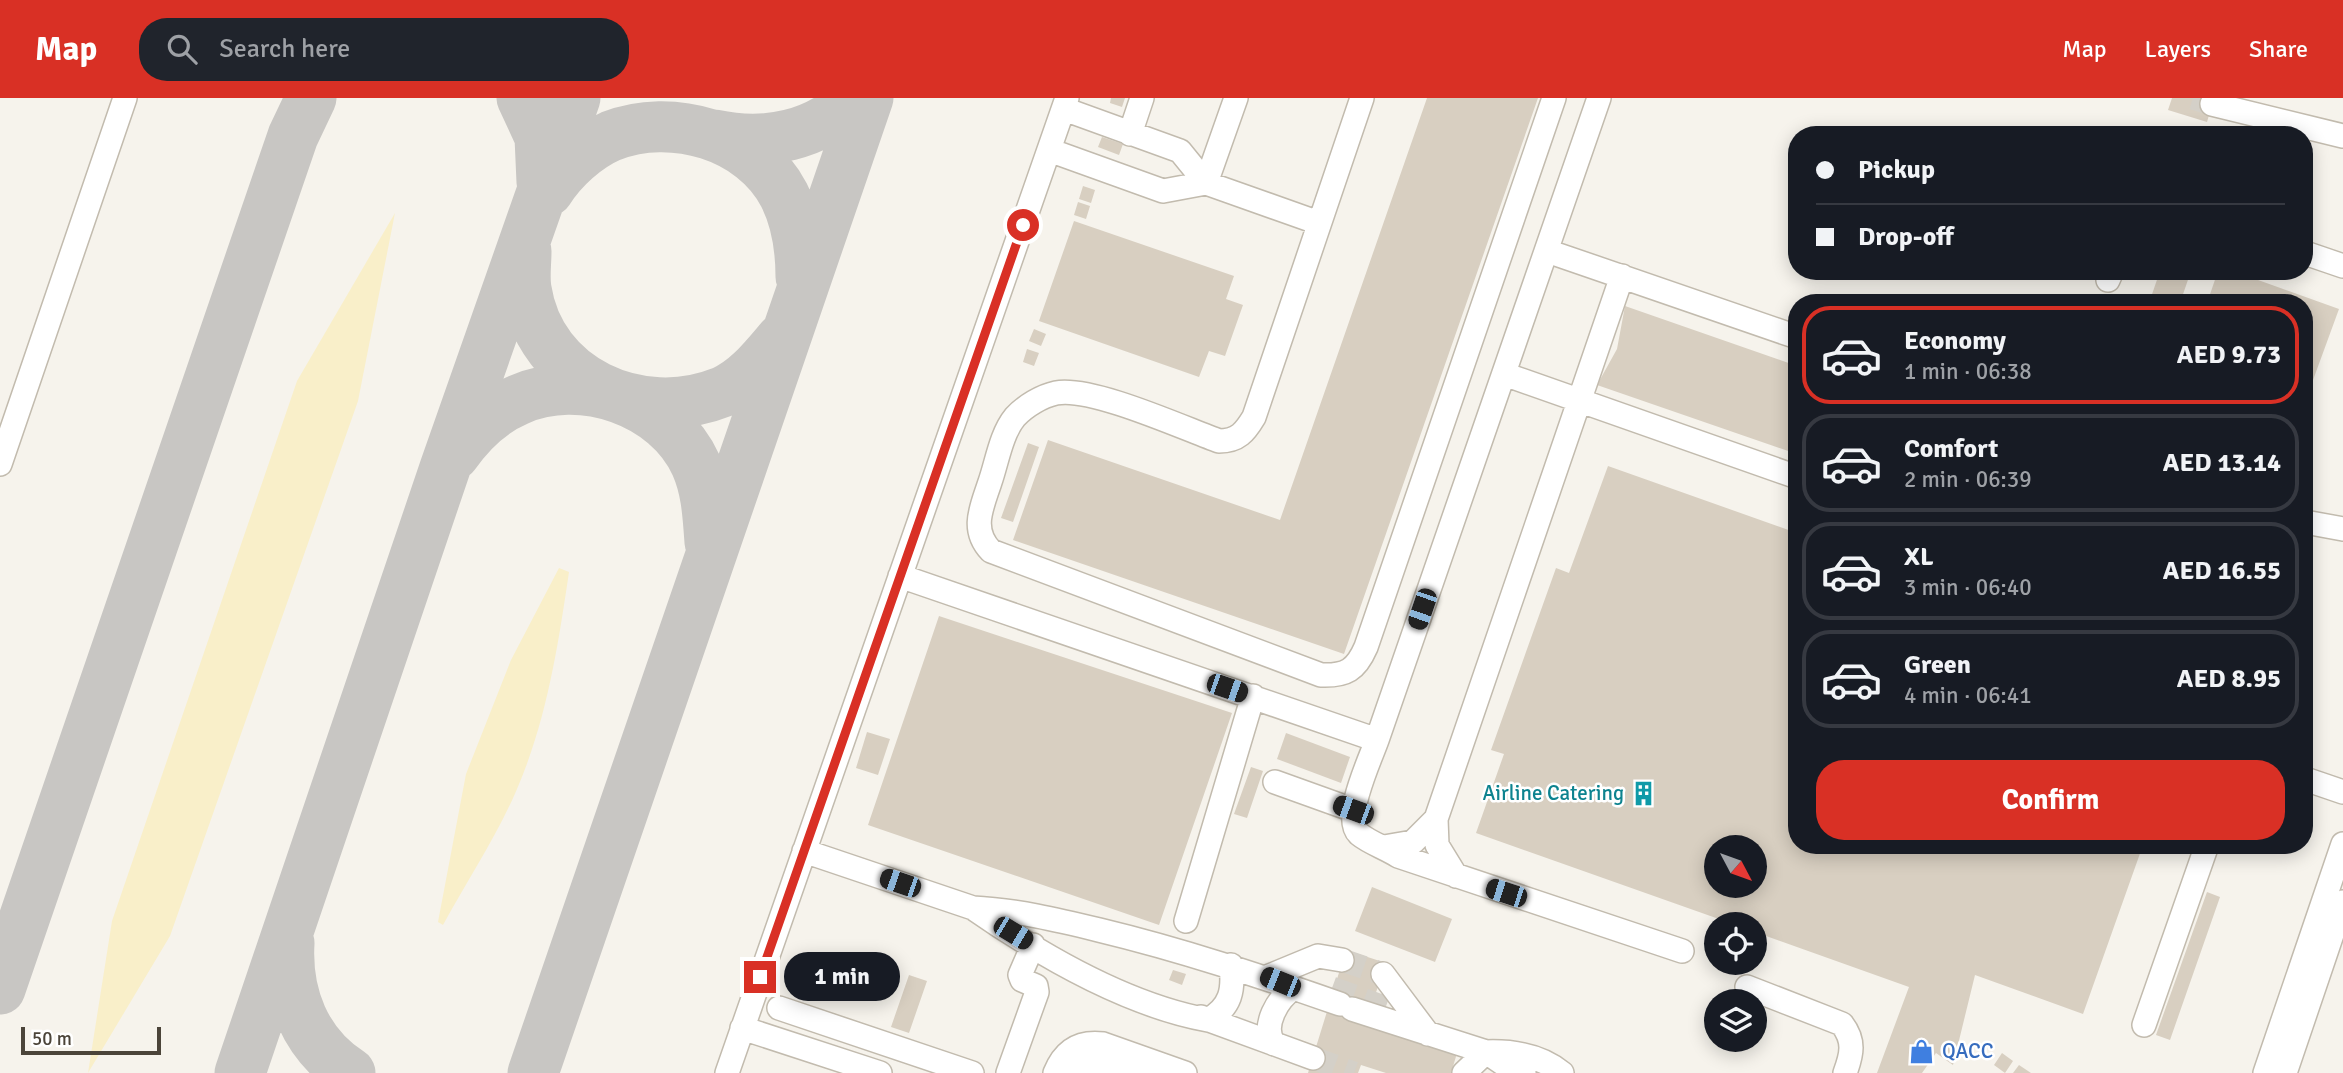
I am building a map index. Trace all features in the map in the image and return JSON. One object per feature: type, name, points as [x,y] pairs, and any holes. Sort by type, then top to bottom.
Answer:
[{"type":"lane","points":[[0,464],[125,98]]},
{"type":"lane","points":[[1129,134],[1142,98]]},
{"type":"lane","points":[[1206,183],[1236,98]]},
{"type":"lane","points":[[1362,98],[1254,417],[1239,437],[1219,441],[1088,394],[1057,392],[1043,397],[1015,418],[1006,432],[979,516],[978,531],[991,551],[1321,675],[1339,676],[1350,671],[1360,661],[1366,647],[1554,98]]},
{"type":"lane","points":[[1599,98],[1353,810],[1352,821],[1358,833],[1398,856],[1682,951]]},
{"type":"lane","points":[[727,1073],[1065,104],[1129,134],[1180,151],[1206,183]]},
{"type":"lane","points":[[2212,104],[2283,109],[2343,136]]},
{"type":"lane","points":[[1049,150],[1163,191],[1206,183],[1319,223]]},
{"type":"lane","points":[[1547,251],[1788,334]]},
{"type":"lane","points":[[2313,256],[2343,266]]},
{"type":"lane","points":[[1456,876],[1437,845],[1436,819],[1622,276]]},
{"type":"lane","points":[[1504,374],[1788,474]]},
{"type":"lane","points":[[2313,523],[2343,529]]},
{"type":"lane","points":[[900,576],[1377,740]]},
{"type":"lane","points":[[1186,921],[1253,696]]},
{"type":"lane","points":[[1275,782],[1353,810]]},
{"type":"lane","points":[[2313,782],[2343,792]]},
{"type":"lane","points":[[1384,847],[1413,842],[1436,819]]},
{"type":"lane","points":[[2265,1073],[2343,844]]},
{"type":"lane","points":[[804,851],[973,908],[1032,945],[1126,996],[1170,1013],[1208,1020],[1313,1058]]},
{"type":"lane","points":[[2144,1025],[2204,854]]},
{"type":"lane","points":[[2285,1073],[2343,902]]},
{"type":"lane","points":[[973,908],[1000,909],[1067,922],[1231,965],[1281,970],[1322,955],[1341,987]]},
{"type":"lane","points":[[1008,1073],[1037,992],[1036,986],[1022,980],[1020,975],[1032,945]]},
{"type":"lane","points":[[1208,1020],[1221,1012],[1231,996],[1231,965]]},
{"type":"lane","points":[[1281,970],[1294,988]]},
{"type":"lane","points":[[1380,981],[1401,999],[1428,1034]]},
{"type":"lane","points":[[1274,1044],[1269,1032],[1279,1000],[1294,988],[1341,987],[1428,1034],[1486,1052],[1508,1067],[1524,1073]]},
{"type":"lane","points":[[1747,987],[1842,1024],[1852,1045],[1845,1073]]},
{"type":"lane","points":[[779,1008],[972,1073]]},
{"type":"lane","points":[[742,1028],[846,1067],[880,1073]]},
{"type":"lane","points":[[1055,1073],[1066,1054],[1090,1042],[1103,1044],[1185,1073]]},
{"type":"lane","points":[[1464,1073],[1486,1052],[1513,1051],[1553,1065],[1562,1073]]},
{"type":"lane","points":[[1075,1073],[1086,1066],[1108,1062],[1146,1073]]},
{"type":"sand","points":[[395,213],[358,401],[170,936],[88,1073],[112,921],[297,381]]},
{"type":"sand","points":[[559,568],[569,572],[556,655],[536,736],[509,807],[443,925],[438,922],[466,774],[511,660]]},
{"type":"building","points":[[1111,98],[1125,98],[1122,107],[1110,103]]},
{"type":"building","points":[[1427,98],[1538,98],[1344,654],[1013,540],[1048,440],[1280,520]]},
{"type":"building","points":[[2172,98],[2214,98],[2207,122],[2168,110]]},
{"type":"building","points":[[1102,137],[1123,144],[1119,155],[1098,147]]},
{"type":"building","points":[[1083,186],[1095,190],[1091,203],[1079,199]]},
{"type":"building","points":[[1078,202],[1090,206],[1086,219],[1074,215]]},
{"type":"building","points":[[1074,221],[1234,276],[1226,299],[1243,305],[1225,356],[1209,351],[1199,377],[1039,321]]},
{"type":"building","points":[[2157,280],[2188,280],[2183,294],[2152,294]]},
{"type":"building","points":[[2215,280],[2258,280],[2297,294],[2210,294]]},
{"type":"building","points":[[2313,300],[2339,309],[2313,380]]},
{"type":"building","points":[[1625,306],[1788,363],[1788,451],[1597,385],[1617,349]]},
{"type":"building","points":[[1034,329],[1046,334],[1041,346],[1029,341]]},
{"type":"building","points":[[1027,349],[1039,353],[1034,366],[1023,362]]},
{"type":"building","points":[[1028,443],[1039,447],[1013,522],[1001,518]]},
{"type":"building","name":"Airline Catering","points":[[1608,466],[1788,530],[1788,854],[2140,854],[2083,1014],[1975,975],[1953,1065],[1936,1053],[1922,1073],[1877,1073],[1909,987],[1767,936],[1767,912],[1704,914],[1476,833],[1504,754],[1491,750],[1556,568],[1569,573]]},
{"type":"building","points":[[939,616],[1232,713],[1159,925],[868,825]]},
{"type":"building","points":[[867,732],[890,739],[878,775],[856,768]]},
{"type":"building","points":[[1286,733],[1350,757],[1341,783],[1277,759]]},
{"type":"building","points":[[1251,767],[1263,771],[1247,818],[1234,814]]},
{"type":"building","points":[[1372,887],[1452,919],[1435,962],[1355,931]]},
{"type":"building","points":[[2207,892],[2220,897],[2170,1040],[2156,1035]]},
{"type":"building","points":[[1346,950],[1386,963],[1370,1010],[1458,1050],[1451,1073],[1386,1073],[1361,1065],[1358,1073],[1308,1073]]},
{"type":"building","points":[[1173,970],[1186,974],[1182,985],[1169,980]]},
{"type":"building","points":[[909,975],[927,981],[909,1033],[891,1027]]},
{"type":"building","points":[[2002,1053],[2013,1061],[2005,1073],[1994,1065]]},
{"type":"building","points":[[2019,1065],[2031,1073],[2013,1073]]},
{"type":"taxiway","points":[[0,989],[293,136],[311,98]]},
{"type":"taxiway","points":[[522,98],[540,137],[542,182]]},
{"type":"taxiway","points":[[240,1073],[445,468],[575,98]]},
{"type":"taxiway","points":[[714,135],[753,139],[790,135],[824,121],[855,98]]},
{"type":"taxiway","points":[[533,1073],[868,98]]},
{"type":"taxiway","points":[[548,191],[576,159],[611,136],[634,129],[659,127],[684,128],[708,134],[752,157],[770,174],[784,195],[797,235],[801,277]]},
{"type":"taxiway","points":[[526,251],[526,289],[535,321],[551,349],[573,371],[598,387],[628,398],[659,403],[691,401],[722,392],[747,376],[781,339]]},
{"type":"taxiway","points":[[454,455],[482,423],[518,400],[542,392],[568,389],[594,391],[619,398],[643,409],[665,424],[683,443],[703,484],[710,542]]},
{"type":"taxiway","points":[[289,943],[291,981],[302,1017],[321,1048],[350,1073]]},
{"type":"tunnel","points":[[2193,98],[2212,104]]},
{"type":"tunnel","points":[[1342,960],[1383,974]]},
{"type":"tunnel","points":[[1332,988],[1414,1018]]},
{"type":"tunnel","points":[[1313,1058],[1354,1073]]},
{"type":"place","name":"Airline Catering","points":[[1644,793]]},
{"type":"place","name":"QACC","points":[[1922,1051]]},
{"type":"route","points":[[760,977],[1023,225]]}]
